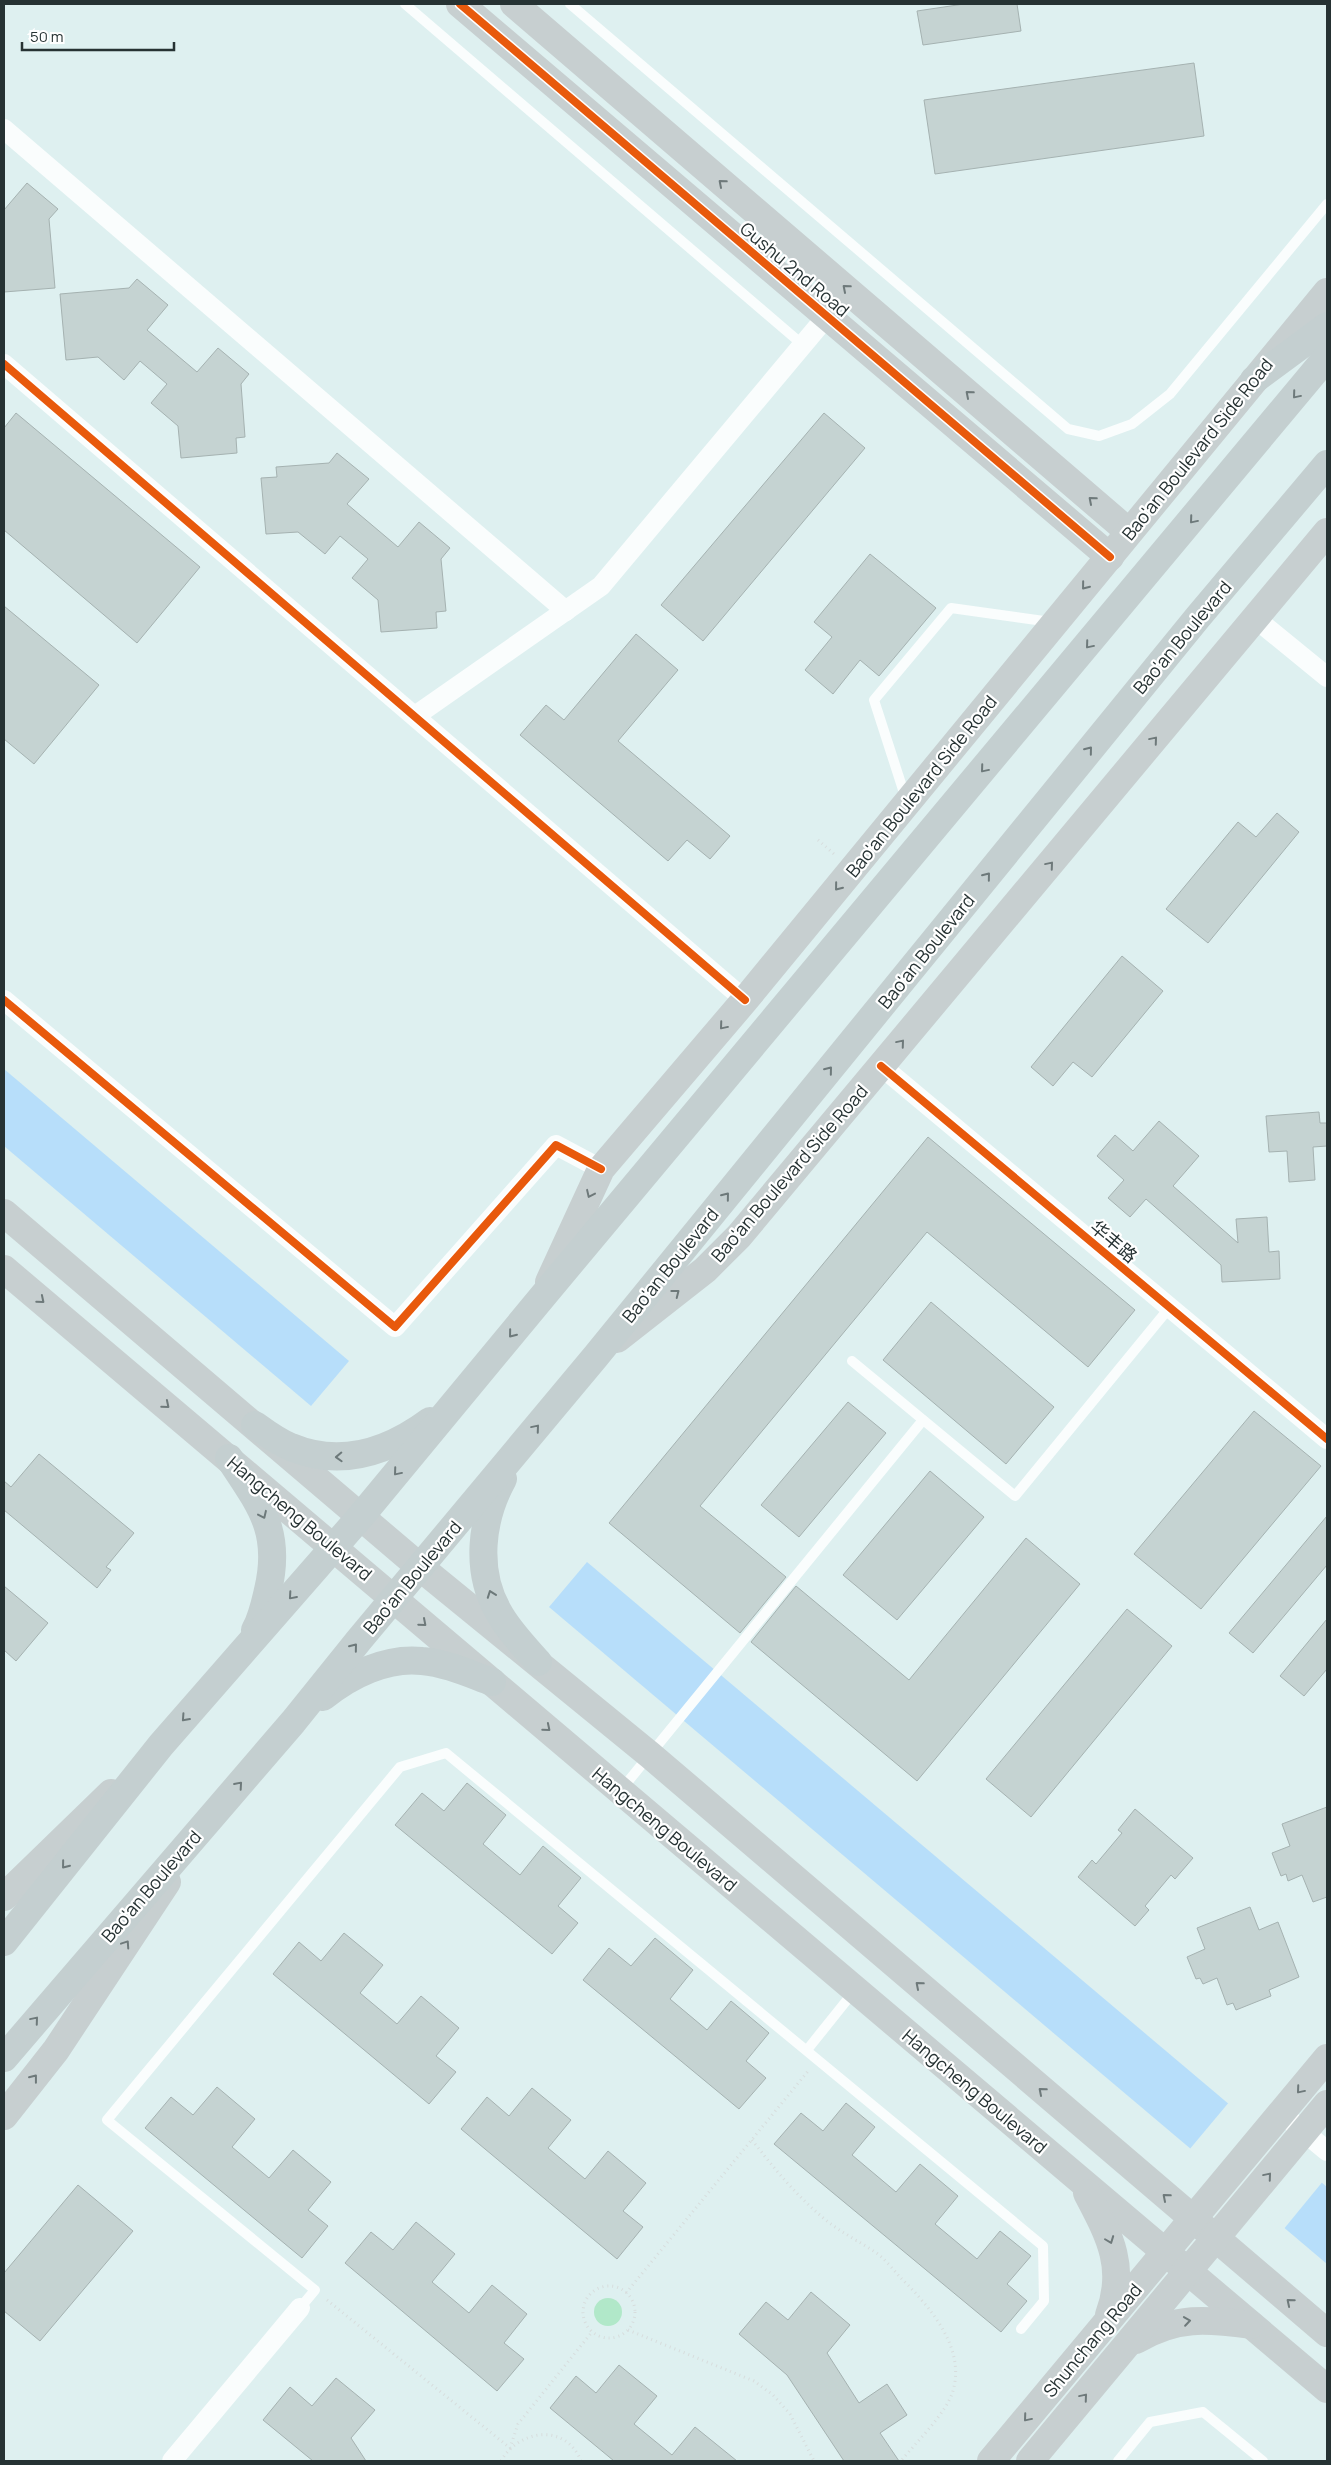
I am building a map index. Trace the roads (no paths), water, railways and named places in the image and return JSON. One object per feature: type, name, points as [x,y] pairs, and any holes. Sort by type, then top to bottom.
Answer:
[{"type":"main road","name":"Gushu 2nd Road","points":[[460,4],[1110,557]]},
{"type":"main road","name":"Gushu 2nd Road","points":[[514,4],[1129,532]]},
{"type":"main road","name":"Bao'an Boulevard Side Road","points":[[543,1296],[601,1169],[745,1000],[1327,292]]},
{"type":"main road","points":[[1254,380],[1327,326]]},
{"type":"main road","points":[[4,1942],[161,1745],[460,1400],[543,1296],[1327,357]]},
{"type":"main road","name":"Bao'an Boulevard","points":[[4,2058],[293,1722],[394,1598],[421,1568],[1198,617],[1327,464]]},
{"type":"main road","name":"Bao'an Boulevard Side Road","points":[[596,1356],[705,1270],[732,1243],[1327,532]]},
{"type":"main road","points":[[4,1213],[421,1568],[650,1755],[1327,2333]]},
{"type":"main road","name":"Hangcheng Boulevard","points":[[4,1269],[1327,2389]]},
{"type":"main road","points":[[255,1426],[290,1446],[311,1454],[331,1458],[351,1457],[375,1452],[395,1444],[460,1400]]},
{"type":"main road","points":[[518,1449],[496,1491],[485,1528],[483,1563],[489,1590],[497,1611],[509,1629],[538,1662]]},
{"type":"main road","points":[[229,1458],[265,1517],[273,1553],[271,1576],[261,1616],[238,1658]]},
{"type":"main road","points":[[293,1722],[330,1691],[371,1668],[395,1661],[422,1660],[450,1666],[492,1682]]},
{"type":"main road","points":[[4,1897],[161,1745]]},
{"type":"main road","points":[[4,2116],[56,2050],[207,1822]]},
{"type":"main road","name":"Shunchang Road","points":[[991,2461],[1327,2058]]},
{"type":"main road","name":"Shunchang Road","points":[[1030,2461],[1327,2104]]},
{"type":"main road","points":[[1080,2180],[1108,2235],[1116,2263],[1118,2285],[1107,2322]]},
{"type":"main road","points":[[1127,2346],[1161,2328],[1186,2321],[1209,2319],[1251,2325]]},
{"type":"street","points":[[4,129],[566,611]]},
{"type":"street","points":[[415,716],[601,586],[827,316]]},
{"type":"street","points":[[4,364],[745,1000]]},
{"type":"street","points":[[1256,619],[1327,677]]},
{"type":"street","points":[[4,1000],[395,1326],[556,1146],[601,1169]]},
{"type":"street","name":"华丰路","points":[[881,1066],[1327,1439]]},
{"type":"street","points":[[1277,2118],[1300,2137],[1327,2151]]},
{"type":"street","points":[[172,2461],[300,2308]]},
{"type":"lane","points":[[405,4],[803,344]]},
{"type":"lane","points":[[570,4],[1068,429],[1099,436],[1132,424],[1170,394],[1327,204]]},
{"type":"lane","points":[[907,803],[874,700],[880,692],[951,608],[1056,623]]},
{"type":"lane","points":[[852,1361],[1015,1496],[1170,1307]]},
{"type":"lane","points":[[620,1791],[923,1420]]},
{"type":"lane","points":[[300,2308],[315,2290],[107,2120],[400,1767],[446,1753],[1043,2246],[1044,2301],[1021,2328]]},
{"type":"lane","points":[[806,2050],[855,1990]]},
{"type":"lane","points":[[1118,2461],[1150,2422],[1203,2412],[1263,2461]]},
{"type":"water","points":[[4,1069],[349,1361],[311,1406],[4,1146]]},
{"type":"water","points":[[587,1562],[1327,2187],[1327,2264],[549,1607]]}]
